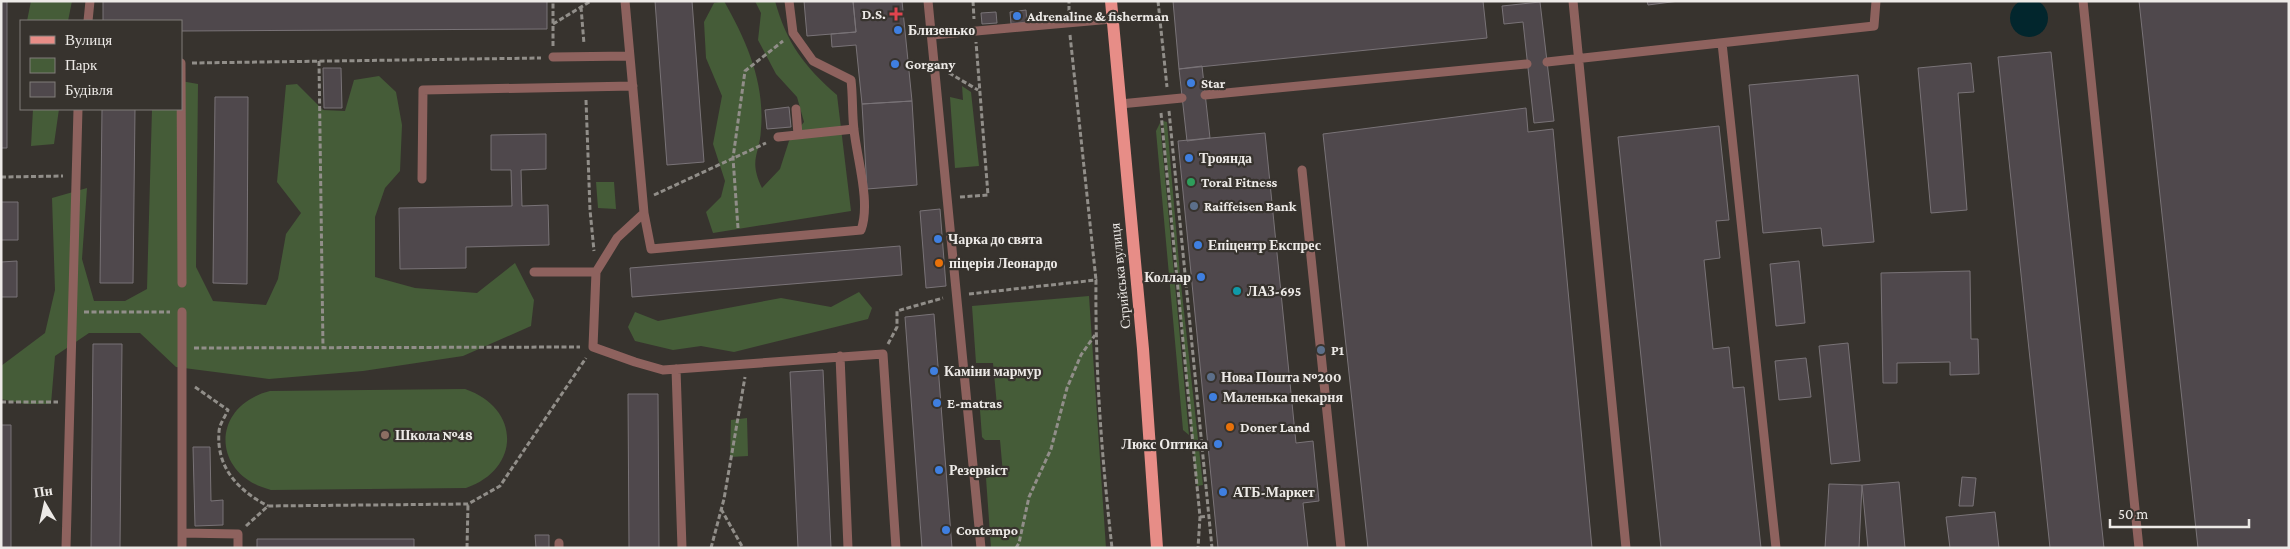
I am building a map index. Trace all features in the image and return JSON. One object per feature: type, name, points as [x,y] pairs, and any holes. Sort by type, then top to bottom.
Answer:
[{"type":"main road","name":"Стрийська вулиця","points":[[1111,1],[1143,358],[1157,548]]},
{"type":"lane","points":[[88,20],[90,1]]},
{"type":"lane","points":[[625,1],[644,213],[651,249],[861,230],[864,221],[864,204],[854,129],[851,80],[813,60],[794,33],[789,1]]},
{"type":"lane","points":[[928,1],[981,548]]},
{"type":"lane","points":[[1573,1],[1626,548]]},
{"type":"lane","points":[[1547,62],[1874,26],[1876,1]]},
{"type":"lane","points":[[2083,1],[2139,548]]},
{"type":"lane","points":[[932,35],[1112,19]]},
{"type":"lane","points":[[1722,43],[1776,548]]},
{"type":"lane","points":[[553,58],[630,56]]},
{"type":"lane","points":[[182,63],[182,283]]},
{"type":"lane","points":[[1205,95],[1527,64]]},
{"type":"lane","points":[[422,179],[422,90],[633,86]]},
{"type":"lane","points":[[1120,104],[1182,98]]},
{"type":"lane","points":[[66,548],[78,110]]},
{"type":"lane","points":[[796,110],[798,135]]},
{"type":"lane","points":[[778,138],[854,129]]},
{"type":"lane","points":[[1302,170],[1341,548]]},
{"type":"lane","points":[[644,213],[617,238],[596,272],[593,347],[662,370],[883,354],[896,548]]},
{"type":"lane","points":[[534,272],[596,272]]},
{"type":"lane","points":[[182,312],[182,548]]},
{"type":"lane","points":[[840,356],[848,548]]},
{"type":"lane","points":[[676,369],[682,548]]},
{"type":"lane","points":[[182,533],[238,534],[238,548]]},
{"type":"path","points":[[182,63],[553,58],[553,1]]},
{"type":"path","points":[[553,25],[591,1]]},
{"type":"path","points":[[946,197],[988,195],[972,1]]},
{"type":"path","points":[[1069,1],[1068,23],[1096,280],[1095,335],[1102,463],[1112,548]]},
{"type":"path","points":[[1158,1],[1164,100],[1200,517],[1198,548]]},
{"type":"path","points":[[581,8],[584,57]]},
{"type":"path","points":[[739,241],[733,158],[746,71],[794,33]]},
{"type":"path","points":[[319,61],[323,348]]},
{"type":"path","points":[[934,65],[978,90]]},
{"type":"path","points":[[586,87],[590,210],[596,272]]},
{"type":"path","points":[[1164,100],[1212,548]]},
{"type":"path","points":[[643,200],[778,138]]},
{"type":"path","points":[[1,177],[76,176]]},
{"type":"path","points":[[883,354],[897,327],[897,311],[922,302],[1096,280]]},
{"type":"path","points":[[72,312],[182,312]]},
{"type":"path","points":[[1016,548],[1019,543],[1029,497],[1051,449],[1067,388],[1081,355],[1095,335]]},
{"type":"path","points":[[182,348],[593,347]]},
{"type":"path","points":[[182,378],[228,410],[219,431],[221,456],[233,482],[250,497],[268,506],[468,504],[500,486],[593,347]]},
{"type":"path","points":[[711,548],[721,509],[744,380],[750,363]]},
{"type":"path","points":[[1,402],[70,402]]},
{"type":"path","points":[[468,504],[468,548]]},
{"type":"path","points":[[238,534],[268,506]]},
{"type":"path","points":[[721,509],[743,548]]},
{"type":"path","points":[[1200,517],[1209,516]]},
{"type":"green space","points":[[31,1],[72,1],[68,20],[27,20]]},
{"type":"green space","points":[[724,1],[740,31],[757,78],[760,95],[761,129],[755,163],[762,188],[780,169],[789,141],[804,122],[797,97],[776,74],[758,40],[761,13],[755,1],[775,1],[785,30],[798,53],[815,74],[837,95],[851,211],[713,233],[706,212],[721,197],[725,181],[713,144],[722,96],[706,58],[704,22],[714,3]]},
{"type":"green space","points":[[379,76],[396,92],[402,125],[400,171],[385,188],[375,217],[375,277],[415,288],[477,293],[515,263],[534,300],[531,326],[463,356],[363,371],[269,379],[176,367],[140,333],[89,333],[55,356],[51,404],[25,404],[1,399],[1,366],[45,333],[55,290],[52,198],[87,188],[82,259],[94,301],[125,301],[147,289],[152,110],[182,110],[182,81],[198,84],[196,267],[213,301],[266,305],[278,279],[286,234],[301,213],[277,182],[286,85],[297,84],[323,110],[345,111],[354,80]]},
{"type":"green space","points":[[962,86],[971,92],[979,166],[955,168],[950,97],[963,100]]},
{"type":"green space","points":[[33,110],[59,110],[54,144],[31,146]]},
{"type":"green space","points":[[1163,121],[1167,122],[1180,275],[1203,485],[1197,486]]},
{"type":"green space","points":[[1160,123],[1189,435],[1183,430],[1156,131]]},
{"type":"green space","points":[[596,182],[614,182],[616,209],[598,208]]},
{"type":"green space","points":[[859,292],[872,308],[868,319],[734,352],[701,346],[673,350],[635,341],[628,327],[635,312],[658,321],[781,298],[831,307]]},
{"type":"green space","points":[[1089,296],[1106,548],[991,548],[986,478],[1003,474],[1000,440],[985,440],[982,437],[980,410],[997,406],[993,363],[976,363],[972,306]]},
{"type":"green space","points":[[465,389],[483,398],[497,410],[504,424],[507,438],[505,453],[497,467],[484,479],[466,488],[271,490],[251,482],[237,470],[228,456],[226,441],[228,425],[236,411],[250,399],[270,391]]},
{"type":"green space","points":[[747,418],[748,456],[730,457],[731,420]]},
{"type":"water","points":[[2029,-1],[2042,5],[2048,18],[2042,31],[2029,37],[2016,31],[2010,18],[2016,5]]},
{"type":"building","points":[[1,1],[7,1],[7,148],[1,148]]},
{"type":"building","points":[[103,1],[547,1],[547,29],[182,31],[182,20],[103,20]]},
{"type":"building","points":[[655,1],[692,1],[704,162],[667,165]]},
{"type":"building","points":[[804,1],[853,1],[856,32],[807,36]]},
{"type":"building","points":[[853,1],[902,1],[912,101],[862,104],[856,45],[832,47],[831,34],[856,32]]},
{"type":"building","points":[[1173,1],[1483,1],[1487,38],[1179,69]]},
{"type":"building","points":[[1647,1],[1679,1],[1648,5]]},
{"type":"building","points":[[2139,1],[2289,1],[2289,548],[2198,548]]},
{"type":"building","points":[[1540,2],[1554,121],[1534,123],[1523,22],[1504,24],[1502,6]]},
{"type":"building","points":[[1026,10],[1027,22],[1011,24],[1010,12]]},
{"type":"building","points":[[996,12],[997,23],[982,24],[981,13]]},
{"type":"building","points":[[2051,52],[2104,548],[2050,548],[1998,57]]},
{"type":"building","points":[[1971,63],[1974,92],[1958,93],[1967,210],[1931,213],[1918,68]]},
{"type":"building","points":[[1202,66],[1210,138],[1187,141],[1179,69]]},
{"type":"building","points":[[323,68],[341,68],[342,108],[324,108]]},
{"type":"building","points":[[1858,75],[1874,242],[1823,246],[1821,228],[1763,233],[1749,85]]},
{"type":"building","points":[[215,97],[248,97],[247,284],[213,283]]},
{"type":"building","points":[[912,101],[917,185],[867,189],[862,104]]},
{"type":"building","points":[[789,107],[791,127],[767,129],[765,110]]},
{"type":"building","points":[[1526,108],[1528,132],[1553,129],[1592,548],[1368,548],[1323,134]]},
{"type":"building","points":[[102,110],[135,110],[133,283],[100,283]]},
{"type":"building","points":[[1719,126],[1729,220],[1716,221],[1720,258],[1704,260],[1713,349],[1729,347],[1733,388],[1744,387],[1761,548],[1661,548],[1618,137]]},
{"type":"building","name":"ЛАЗ-695","points":[[1265,133],[1296,443],[1313,441],[1319,501],[1303,503],[1308,548],[1218,548],[1178,141]]},
{"type":"building","points":[[546,134],[546,169],[521,170],[522,206],[548,205],[549,245],[466,247],[466,268],[400,269],[399,208],[512,206],[511,170],[491,170],[491,135]]},
{"type":"building","points":[[1,202],[18,202],[18,240],[1,240]]},
{"type":"building","points":[[940,209],[946,286],[926,288],[920,211]]},
{"type":"building","points":[[900,246],[902,275],[632,297],[630,268]]},
{"type":"building","points":[[17,261],[17,297],[1,297],[1,262]]},
{"type":"building","points":[[1799,261],[1805,323],[1776,326],[1770,264]]},
{"type":"building","points":[[1970,271],[1971,339],[1978,339],[1979,374],[1950,375],[1950,362],[1897,363],[1897,383],[1883,383],[1881,273]]},
{"type":"building","points":[[934,314],[952,548],[922,548],[905,317]]},
{"type":"building","points":[[1848,343],[1860,461],[1831,464],[1819,346]]},
{"type":"building","points":[[93,344],[122,344],[120,548],[91,548]]},
{"type":"building","points":[[1806,358],[1811,397],[1779,400],[1775,361]]},
{"type":"building","points":[[823,370],[831,548],[798,548],[790,372]]},
{"type":"building","points":[[628,394],[658,394],[659,548],[629,548]]},
{"type":"building","points":[[1,425],[11,425],[11,548],[1,548]]},
{"type":"building","points":[[193,447],[210,447],[211,501],[223,500],[223,525],[195,526]]},
{"type":"building","points":[[1962,477],[1976,478],[1973,506],[1959,506]]},
{"type":"building","points":[[1899,482],[1905,548],[1868,548],[1862,485]]},
{"type":"building","points":[[1829,484],[1862,485],[1859,548],[1825,548]]},
{"type":"building","points":[[1995,512],[1999,548],[1950,548],[1946,517]]},
{"type":"building","points":[[535,535],[549,535],[549,548],[536,548]]},
{"type":"building","points":[[257,539],[414,539],[414,548],[257,548]]},
{"type":"place","name":"D.S.","points":[[896,14]]},
{"type":"place","name":"Adrenaline & fisherman","points":[[1017,16]]},
{"type":"place","name":"Близенько","points":[[898,30]]},
{"type":"place","name":"Gorgany","points":[[895,64]]},
{"type":"place","name":"Star","points":[[1191,83]]},
{"type":"place","name":"Троянда","points":[[1189,158]]},
{"type":"place","name":"Toral Fitness","points":[[1191,182]]},
{"type":"place","name":"Raiffeisen Bank","points":[[1194,206]]},
{"type":"place","name":"Чарка до свята","points":[[938,239]]},
{"type":"place","name":"Епіцентр Експрес","points":[[1198,245]]},
{"type":"place","name":"піцерія Леонардо","points":[[939,263]]},
{"type":"place","name":"Коллар","points":[[1201,277]]},
{"type":"place","name":"ЛАЗ-695","points":[[1237,291]]},
{"type":"place","name":"P1","points":[[1321,350]]},
{"type":"place","name":"Каміни мармур","points":[[934,371]]},
{"type":"place","name":"Нова Пошта №200","points":[[1211,377]]},
{"type":"place","name":"Маленька пекарня","points":[[1213,397]]},
{"type":"place","name":"E-matras","points":[[937,403]]},
{"type":"place","name":"Doner Land","points":[[1230,427]]},
{"type":"place","name":"Школа №48","points":[[385,435]]},
{"type":"place","name":"Люкс Оптика","points":[[1218,444]]},
{"type":"place","name":"Резервіст","points":[[939,470]]},
{"type":"place","name":"АТБ-Маркет","points":[[1223,492]]},
{"type":"place","name":"Contempo","points":[[946,530]]}]
